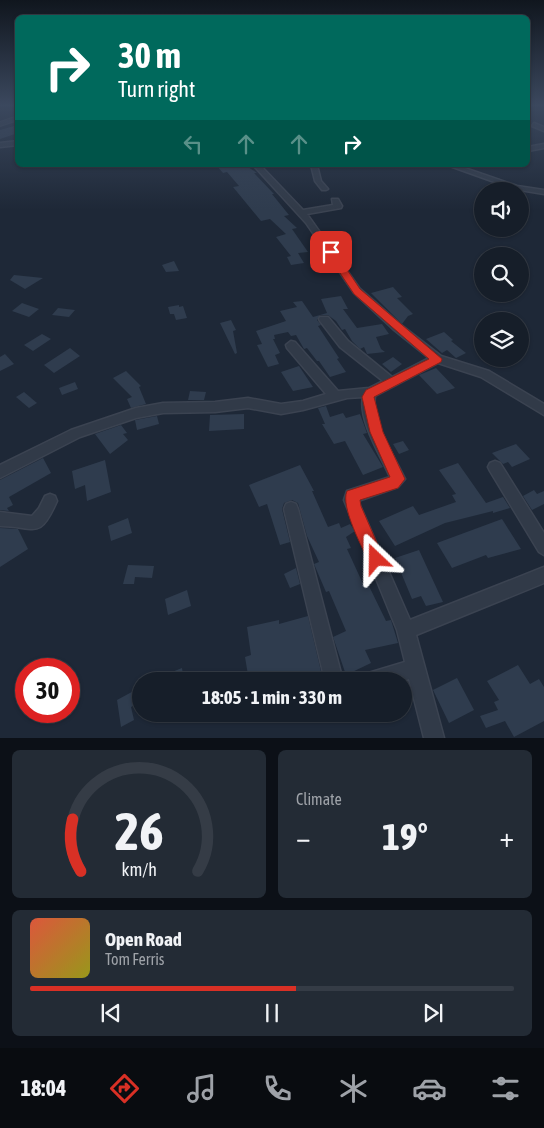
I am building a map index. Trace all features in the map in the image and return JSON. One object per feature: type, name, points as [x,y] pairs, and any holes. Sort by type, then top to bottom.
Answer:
[{"type":"street","points":[[0,145],[15,143]]},
{"type":"street","points":[[530,149],[544,146]]},
{"type":"street","points":[[259,167],[302,213],[322,239],[357,292],[437,359],[485,374],[544,410]]},
{"type":"street","points":[[314,167],[318,181],[324,189]]},
{"type":"street","points":[[456,167],[516,188],[544,192]]},
{"type":"street","points":[[302,213],[338,206],[335,201]]},
{"type":"street","points":[[324,319],[344,344],[391,382]]},
{"type":"street","points":[[291,345],[335,396]]},
{"type":"street","points":[[0,472],[37,450],[80,430],[158,408],[212,407],[248,403],[282,410],[335,396],[360,392],[370,393],[437,359]]},
{"type":"street","points":[[370,393],[368,397],[376,432],[398,479],[394,483],[352,496],[351,500],[406,630],[434,738]]},
{"type":"street","points":[[495,467],[544,547]]},
{"type":"street","points":[[0,519],[8,518],[28,524],[34,523],[44,515],[50,501]]},
{"type":"street","points":[[291,509],[332,672]]},
{"type":"street","points":[[406,630],[544,575]]},
{"type":"street","points":[[402,672],[415,668]]},
{"type":"building","points":[[218,167],[248,167],[257,173],[254,173],[274,194],[272,194],[289,215],[284,216],[297,228],[292,229],[308,252],[298,253],[304,263],[291,265],[287,257],[291,256],[276,237],[286,234],[270,219],[261,221],[233,187],[239,186],[227,172],[223,173]]},
{"type":"building","points":[[174,261],[179,271],[166,272],[162,265]]},
{"type":"building","points":[[14,275],[43,278],[25,289],[10,280]]},
{"type":"building","points":[[393,287],[402,297],[397,298],[413,314],[408,316],[402,324],[371,293]]},
{"type":"building","points":[[341,296],[348,309],[343,309],[357,328],[382,324],[389,334],[376,337],[381,349],[385,352],[367,354],[364,347],[360,349],[352,341],[345,329],[342,330],[336,321],[328,315],[320,315],[327,313],[321,299]]},
{"type":"building","points":[[302,301],[313,317],[320,315],[317,320],[321,325],[318,326],[346,372],[330,377],[307,348],[304,349],[296,335],[291,336],[288,332],[274,335],[275,339],[273,339],[280,353],[275,355],[279,364],[268,367],[257,345],[262,344],[256,331],[286,321],[280,311],[297,307],[293,302]]},
{"type":"building","points":[[22,303],[39,309],[29,317],[12,311]]},
{"type":"building","points":[[179,305],[179,307],[183,306],[187,318],[176,320],[174,314],[170,314],[168,307]]},
{"type":"building","points":[[58,308],[75,310],[69,317],[52,315]]},
{"type":"building","points":[[231,320],[236,330],[233,331],[237,353],[235,354],[220,323]]},
{"type":"building","points":[[444,332],[453,340],[451,341],[466,353],[456,358],[447,350],[442,353],[426,339]]},
{"type":"building","points":[[42,334],[51,339],[33,351],[24,345]]},
{"type":"building","points":[[70,348],[80,356],[54,373],[44,365]]},
{"type":"building","points":[[5,354],[14,364],[0,371],[0,357]]},
{"type":"building","points":[[393,357],[402,364],[391,372],[382,364]]},
{"type":"building","points":[[299,366],[313,387],[293,391],[281,372]]},
{"type":"building","points":[[436,368],[455,388],[437,394],[419,375]]},
{"type":"building","points":[[126,371],[141,386],[139,387],[146,404],[131,408],[127,399],[132,397],[113,378]]},
{"type":"building","points":[[75,382],[78,389],[62,395],[59,388]]},
{"type":"building","points":[[190,391],[206,392],[204,400],[188,400]]},
{"type":"building","points":[[24,392],[37,403],[29,408],[16,397]]},
{"type":"building","points":[[326,406],[330,417],[343,413],[346,418],[360,414],[367,433],[363,434],[383,467],[363,475],[345,441],[334,444],[322,424],[325,424],[318,408]]},
{"type":"building","points":[[244,414],[244,429],[209,431],[210,415]]},
{"type":"building","points":[[157,416],[159,424],[137,430],[135,420]]},
{"type":"building","points":[[121,425],[127,433],[123,434],[128,440],[110,454],[95,434]]},
{"type":"building","points":[[403,441],[409,450],[399,454],[393,444]]},
{"type":"building","points":[[516,444],[530,459],[512,467],[508,462],[503,464],[492,453]]},
{"type":"building","points":[[43,458],[51,473],[9,497],[13,505],[7,508],[9,511],[0,510],[0,480]]},
{"type":"building","points":[[105,460],[111,492],[87,501],[85,485],[75,489],[72,471]]},
{"type":"building","points":[[458,463],[486,503],[503,497],[510,508],[445,523],[395,546],[379,521],[413,506],[419,515],[456,502],[452,495],[456,494],[439,470]]},
{"type":"building","points":[[300,465],[314,491],[312,491],[328,527],[339,523],[341,528],[350,524],[355,531],[346,537],[351,548],[347,549],[364,586],[368,584],[386,621],[391,620],[398,643],[365,650],[371,663],[352,672],[345,672],[333,637],[346,631],[329,591],[326,592],[314,564],[319,562],[307,536],[298,503],[292,500],[284,503],[282,509],[290,542],[280,545],[267,504],[259,507],[249,485]]},
{"type":"building","points":[[534,490],[537,494],[544,491],[544,504],[532,510],[523,496]]},
{"type":"building","points":[[128,518],[132,533],[111,541],[108,526]]},
{"type":"building","points":[[502,519],[521,549],[488,558],[486,555],[452,568],[437,543]]},
{"type":"building","points":[[0,528],[18,529],[28,549],[0,567]]},
{"type":"building","points":[[419,550],[443,602],[426,606],[421,596],[412,599],[395,558]]},
{"type":"building","points":[[128,565],[154,566],[152,578],[135,577],[134,584],[123,584]]},
{"type":"building","points":[[296,568],[300,584],[290,588],[284,574]]},
{"type":"building","points":[[187,590],[191,606],[168,615],[165,599]]},
{"type":"building","points":[[308,616],[321,672],[248,672],[245,657],[251,655],[247,627],[279,620],[279,624]]},
{"type":"building","points":[[518,665],[530,684],[539,679],[544,687],[544,721],[514,737],[505,721],[486,728],[480,716],[498,710],[494,702],[499,700],[487,681]]},
{"type":"building","points":[[182,668],[183,672],[172,672]]},
{"type":"building","points":[[457,678],[474,710],[449,723],[433,690]]},
{"type":"building","points":[[132,692],[132,721],[121,727],[117,700]]},
{"type":"route","points":[[331,252],[357,292],[437,359],[370,393],[368,397],[376,432],[398,479],[394,483],[352,496],[353,506],[376,559]]}]
